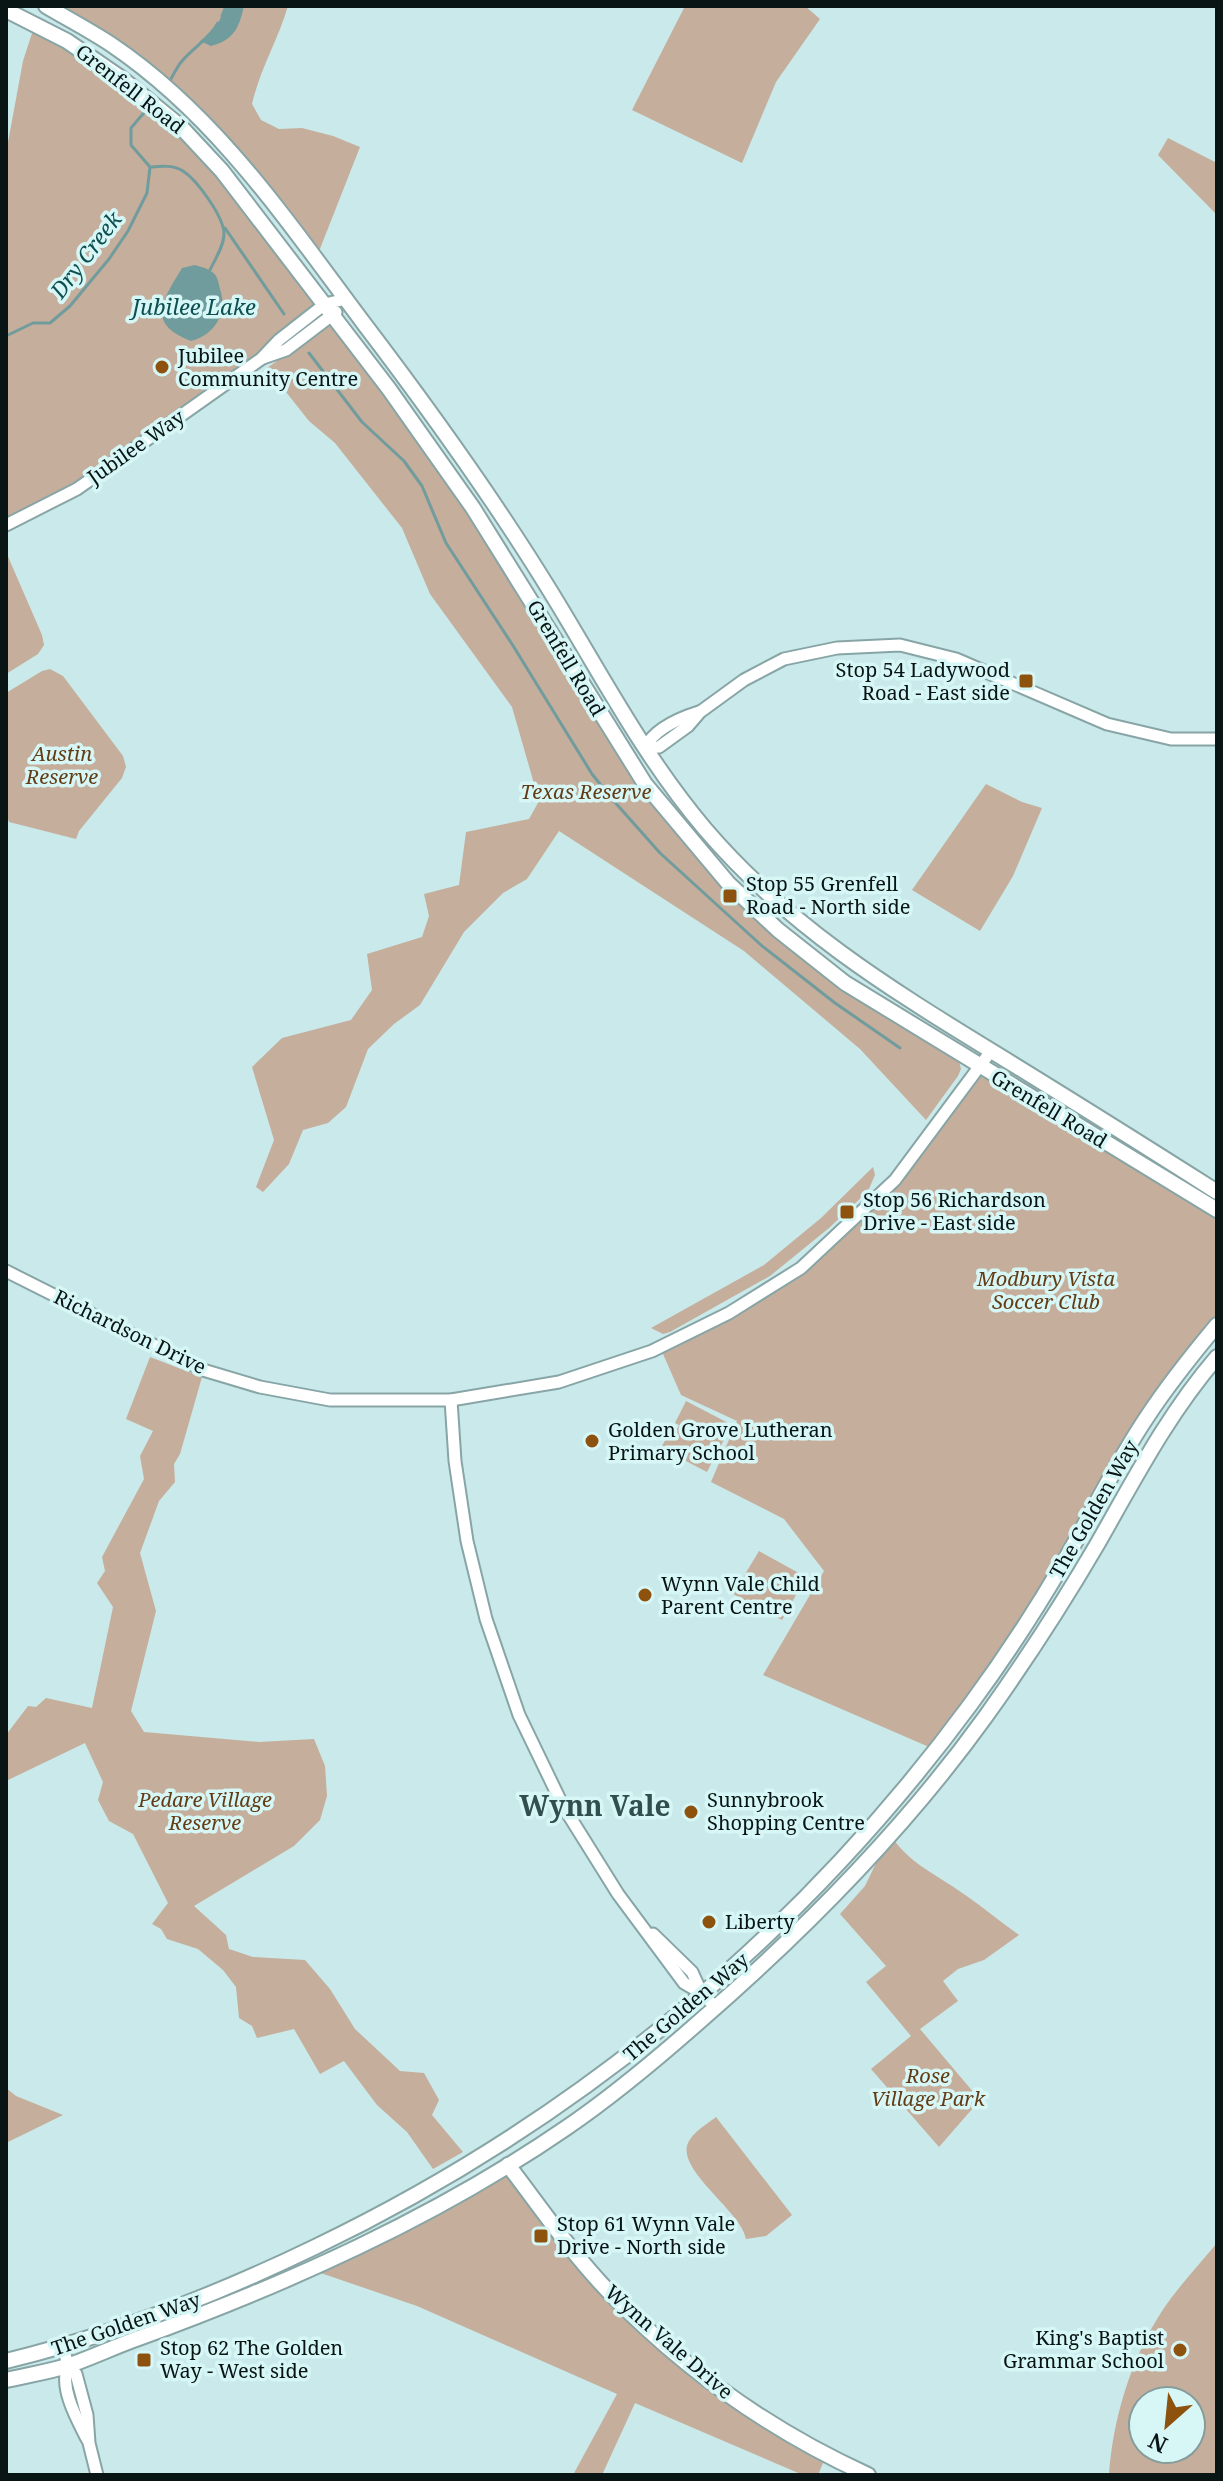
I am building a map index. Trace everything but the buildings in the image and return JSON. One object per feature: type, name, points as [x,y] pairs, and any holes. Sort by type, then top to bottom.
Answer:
[{"type":"main road","name":"Grenfell Road","points":[[46,6],[111,44],[152,76],[181,101],[253,175],[486,492],[645,748],[709,834],[785,910],[875,979],[1217,1192]]},
{"type":"main road","name":"Grenfell Road","points":[[6,10],[67,41],[139,91],[222,171],[389,389],[473,508],[629,759],[704,858],[778,930],[845,983],[1217,1210]]},
{"type":"main road","points":[[629,759],[645,748]]},
{"type":"main road","name":"The Golden Way","points":[[6,2361],[63,2346],[173,2309],[248,2279],[380,2215],[513,2137],[625,2059],[703,1994],[814,1890],[936,1750],[993,1674],[1034,1610],[1147,1417],[1217,1325]]},
{"type":"main road","name":"The Golden Way","points":[[6,2380],[68,2366],[207,2313],[291,2278],[408,2221],[508,2165],[597,2107],[663,2055],[797,1934],[942,1774],[1028,1658],[1155,1441],[1217,1357]]},
{"type":"main road","points":[[478,2159],[508,2165],[508,2150],[513,2137]]},
{"type":"main road","name":"Wynn Vale Drive","points":[[508,2165],[552,2225],[610,2293],[694,2370],[781,2430],[826,2456],[868,2475]]},
{"type":"street","name":"Jubilee Way","points":[[6,525],[77,489],[261,359],[286,350],[329,310],[346,299]]},
{"type":"street","points":[[645,748],[659,747],[744,680],[784,659],[837,648],[900,645],[956,659],[1107,724],[1171,739],[1217,739]]},
{"type":"street","name":"Richardson Drive","points":[[6,1271],[203,1370],[260,1387],[330,1400],[451,1400],[559,1382],[640,1356],[729,1313],[801,1268],[895,1180],[991,1051]]},
{"type":"street","points":[[451,1400],[455,1461],[472,1567],[486,1619],[519,1715],[538,1759],[589,1851],[646,1929],[661,1955],[684,1983],[703,1994],[716,2008]]},
{"type":"street","points":[[63,2346],[68,2366],[63,2377],[76,2417],[89,2443],[97,2475]]},
{"type":"green space","points":[[43,6],[288,6],[252,104],[261,120],[279,129],[302,128],[360,147],[316,259],[222,141],[141,67]]},
{"type":"green space","points":[[685,6],[805,6],[820,19],[776,82],[742,163],[632,110]]},
{"type":"green space","points":[[35,24],[169,116],[325,304],[261,359],[77,489],[6,525],[6,153],[23,61]]},
{"type":"green space","points":[[1168,138],[1217,163],[1217,215],[1158,155]]},
{"type":"green space","name":"Texas Reserve","points":[[332,324],[418,439],[495,553],[623,764],[660,814],[723,886],[959,1061],[961,1069],[958,1076],[926,1120],[860,1049],[744,951],[559,831],[527,879],[503,893],[464,932],[420,1005],[368,1049],[346,1107],[328,1123],[303,1130],[289,1164],[263,1192],[256,1187],[274,1140],[252,1067],[282,1038],[351,1020],[372,990],[367,954],[422,937],[429,916],[424,894],[459,885],[466,832],[529,819],[539,801],[512,707],[430,594],[402,528],[335,443],[309,421],[267,368]]},
{"type":"green space","points":[[6,552],[44,645],[38,654],[6,674]]},
{"type":"green space","name":"Austin Reserve","points":[[50,669],[63,676],[123,756],[126,767],[122,778],[79,831],[76,839],[9,822],[6,813],[6,693]]},
{"type":"green space","points":[[986,784],[1042,808],[1013,876],[980,931],[912,890]]},
{"type":"green space","name":"Modbury Vista Soccer Club","points":[[980,1067],[1217,1210],[1217,1327],[1190,1359],[1080,1533],[936,1750],[763,1675],[824,1571],[784,1519],[711,1482],[737,1421],[681,1395],[660,1347],[801,1268],[895,1180]]},
{"type":"green space","points":[[873,1167],[875,1175],[868,1191],[770,1276],[670,1332],[663,1334],[651,1328],[764,1265],[821,1218]]},
{"type":"green space","name":"Pedare Village Reserve","points":[[150,1357],[202,1377],[180,1454],[174,1464],[175,1482],[159,1501],[140,1553],[156,1611],[131,1711],[144,1732],[259,1742],[314,1739],[325,1766],[327,1796],[320,1820],[294,1846],[194,1906],[226,1935],[229,1949],[253,1957],[305,1960],[330,1989],[355,2029],[400,2071],[424,2073],[439,2100],[432,2115],[463,2152],[433,2169],[407,2132],[377,2105],[344,2061],[320,2074],[294,2029],[257,2038],[252,2026],[239,2018],[236,1987],[223,1970],[198,1949],[167,1939],[161,1929],[152,1924],[168,1903],[133,1834],[109,1821],[98,1800],[103,1782],[85,1743],[6,1781],[6,1735],[28,1706],[36,1707],[46,1698],[92,1708],[113,1607],[97,1583],[105,1571],[102,1557],[144,1479],[140,1456],[153,1431],[126,1419]]},
{"type":"green space","points":[[686,1401],[732,1425],[720,1447],[715,1445],[714,1448],[718,1450],[707,1472],[661,1448],[673,1426],[678,1428],[679,1425],[675,1423]]},
{"type":"green space","points":[[759,1551],[806,1577],[782,1620],[733,1594]]},
{"type":"green space","name":"Rose Village Park","points":[[890,1834],[918,1864],[1019,1935],[984,1960],[958,1969],[943,1981],[958,2001],[920,2029],[980,2100],[939,2147],[871,2069],[911,2036],[866,1982],[886,1966],[840,1914],[865,1886]]},
{"type":"green space","points":[[6,2088],[16,2096],[63,2115],[6,2143]]},
{"type":"green space","points":[[716,2117],[792,2215],[766,2236],[746,2239],[734,2216],[691,2166],[687,2154],[690,2139]]},
{"type":"green space","points":[[508,2165],[508,2177],[525,2200],[662,2342],[826,2456],[818,2475],[803,2475],[635,2403],[602,2475],[573,2475],[617,2394],[417,2306],[309,2269]]},
{"type":"green space","name":"King's Baptist Grammar School","points":[[1217,2243],[1217,2475],[1109,2475],[1119,2411],[1125,2390],[1133,2369],[1151,2329]]},
{"type":"water","points":[[226,6],[244,6],[234,32],[211,46],[200,41],[215,30]]},
{"type":"water","name":"Jubilee Lake","points":[[195,265],[216,275],[222,306],[213,328],[191,341],[168,326],[162,310],[164,300],[182,268]]},
{"type":"waterway","name":"Dry Creek","points":[[222,16],[226,6]]},
{"type":"waterway","name":"Dry Creek","points":[[168,84],[182,61],[218,23]]},
{"type":"waterway","name":"Dry Creek","points":[[6,336],[33,323],[50,323],[70,306],[128,231],[147,193],[150,167],[131,145],[131,128],[148,108]]},
{"type":"waterway","points":[[152,167],[172,167],[183,171],[215,209],[223,227],[224,239],[210,270]]},
{"type":"waterway","points":[[225,228],[284,314]]},
{"type":"waterway","points":[[309,353],[362,422],[404,461],[422,486],[446,543],[592,774],[612,799],[660,853],[761,945],[835,1003],[900,1048]]},
{"type":"place","name":"Jubilee Community Centre","points":[[162,367]]},
{"type":"place","name":"Stop 54 Ladywood Road - East side","points":[[1026,681]]},
{"type":"place","name":"Stop 55 Grenfell Road - North side","points":[[730,896]]},
{"type":"place","name":"Stop 56 Richardson Drive - East side","points":[[847,1212]]},
{"type":"place","name":"Golden Grove Lutheran Primary School","points":[[592,1441]]},
{"type":"place","name":"Wynn Vale Child Parent Centre","points":[[645,1595]]},
{"type":"place","name":"Sunnybrook Shopping Centre","points":[[691,1812]]},
{"type":"place","name":"Liberty","points":[[709,1922]]},
{"type":"place","name":"Stop 61 Wynn Vale Drive - North side","points":[[541,2236]]},
{"type":"place","name":"King's Baptist Grammar School","points":[[1180,2350]]},
{"type":"place","name":"Stop 62 The Golden Way - West side","points":[[144,2360]]},
{"type":"district","name":"Wynn Vale","points":[[595,1806]]}]
